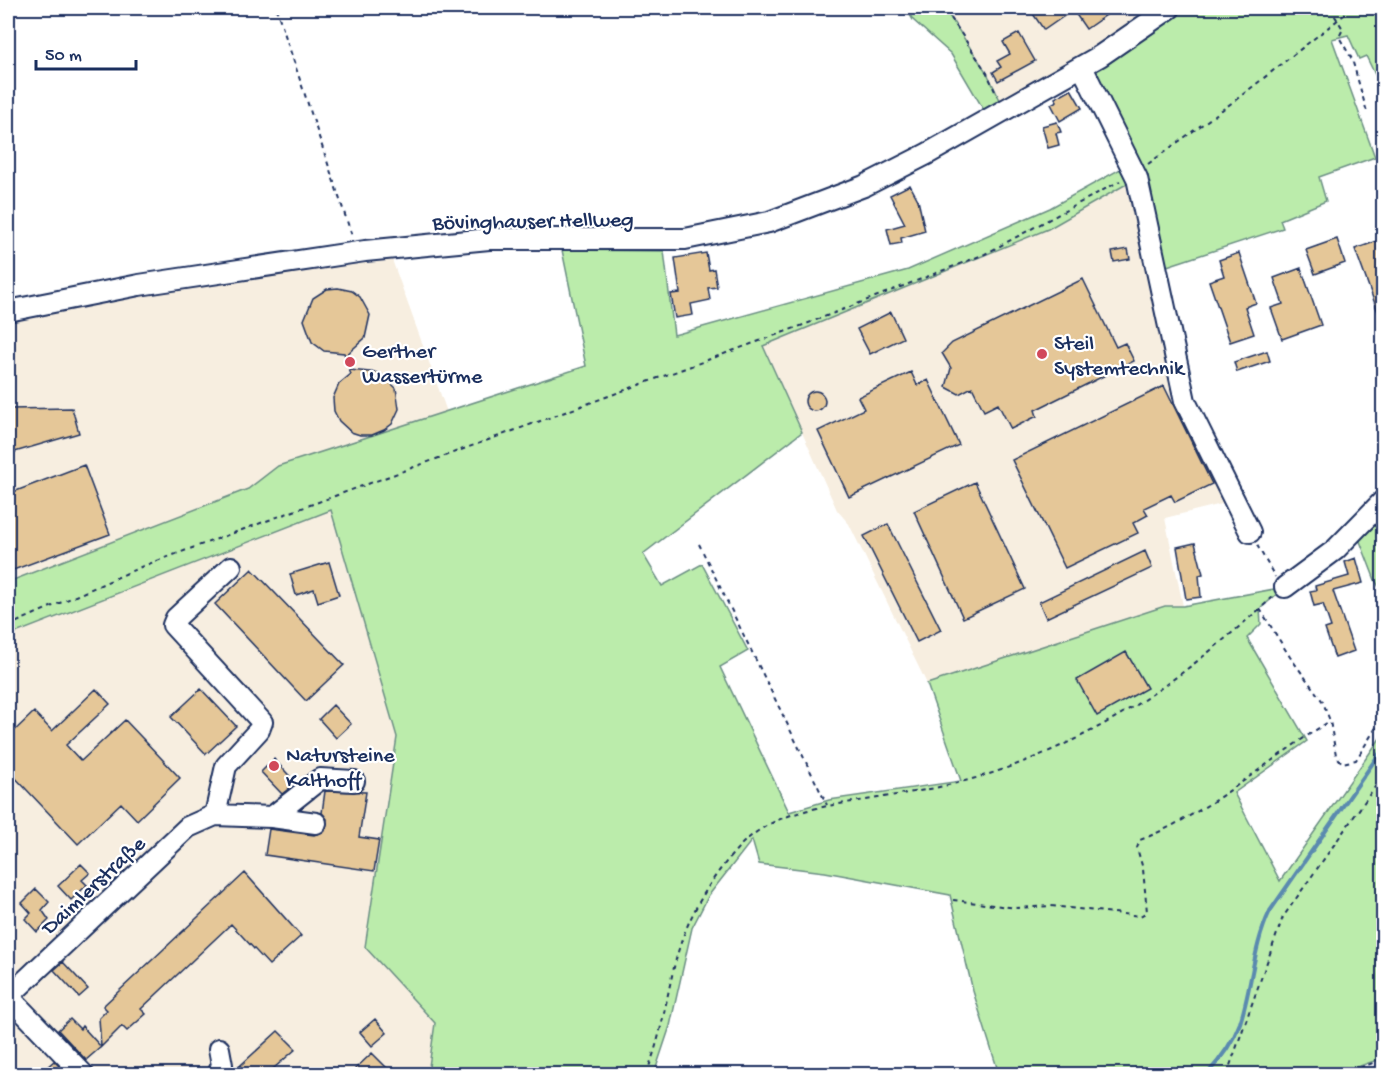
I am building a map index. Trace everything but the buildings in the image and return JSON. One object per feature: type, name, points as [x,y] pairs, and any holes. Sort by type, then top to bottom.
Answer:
[{"type":"street","name":"Bövinghauser Hellweg","points":[[8,311],[139,285],[365,251],[489,239],[660,240],[738,230],[800,212],[864,186],[1082,67],[1131,37],[1170,8]]},
{"type":"street","points":[[1082,67],[1135,172],[1158,269],[1185,402],[1250,532]]},
{"type":"street","points":[[1284,587],[1335,550],[1383,500]]},
{"type":"street","points":[[231,567],[177,618],[173,625],[262,722],[259,730],[226,766],[215,815],[272,817],[316,823]]},
{"type":"street","points":[[272,817],[320,779],[354,781]]},
{"type":"street","name":"Daimlerstraße","points":[[8,997],[188,827],[215,815]]},
{"type":"street","points":[[8,997],[83,1074]]},
{"type":"street","points":[[218,1074],[222,1065],[219,1049]]},
{"type":"path","points":[[276,8],[355,245],[365,251]]},
{"type":"path","points":[[1329,8],[1343,29],[1339,37],[1352,59],[1367,112]]},
{"type":"path","points":[[8,626],[143,566],[806,324],[985,254],[1135,172],[1238,99],[1353,8]]},
{"type":"path","points":[[951,18],[987,73],[1002,110]]},
{"type":"path","points":[[646,1074],[659,1043],[678,953],[686,928],[718,874],[737,849],[766,825],[797,813],[891,796],[980,776],[1078,739],[1164,688],[1284,587],[1269,570],[1250,532]]},
{"type":"path","points":[[699,544],[828,806]]},
{"type":"path","points":[[1260,609],[1290,657],[1323,702],[1330,721],[1336,755],[1342,763],[1346,764],[1356,760],[1380,721]]},
{"type":"path","points":[[953,900],[1017,908],[1062,907],[1140,916],[1147,912],[1143,869],[1137,848],[1140,840],[1168,829],[1233,789],[1330,721]]},
{"type":"path","points":[[1227,1074],[1283,917],[1383,774]]},
{"type":"path","points":[[1342,1074],[1383,1059]]},
{"type":"shaded area","points":[[944,8],[1151,8],[1126,28],[1071,62],[1000,100],[987,73]]},
{"type":"shaded area","points":[[1137,178],[1177,359],[1234,501],[1165,518],[1183,606],[1165,606],[927,684],[849,524],[837,510],[763,346],[1048,229]]},
{"type":"shaded area","points":[[391,257],[447,412],[278,466],[248,489],[8,582],[8,319],[129,297]]},
{"type":"shaded area","points":[[331,510],[397,737],[365,947],[435,1023],[428,1074],[8,1074],[8,636]]},
{"type":"green space","points":[[906,8],[944,8],[987,73],[1000,100],[996,106],[985,112],[951,54],[913,20]]},
{"type":"green space","points":[[1173,8],[1383,8],[1383,91],[1366,56],[1359,59],[1348,35],[1332,39],[1375,157],[1319,177],[1326,201],[1280,220],[1283,228],[1158,269],[1137,178],[1048,229],[763,346],[802,432],[643,554],[662,586],[702,564],[748,651],[720,667],[789,812],[829,800],[961,781],[927,684],[1165,606],[1183,606],[1285,587],[1260,609],[1261,624],[1247,638],[1307,741],[1234,793],[1280,881],[1383,734],[1383,1058],[1337,1074],[999,1074],[973,991],[950,895],[825,872],[759,864],[752,840],[709,895],[692,928],[670,1026],[654,1074],[428,1074],[435,1023],[365,947],[397,737],[331,510],[8,636],[8,582],[248,489],[278,466],[586,366],[562,250],[664,251],[674,335],[908,270],[1050,208],[1126,166],[1089,75]]},
{"type":"green space","points":[[1383,500],[1383,594],[1375,580],[1356,531]]},
{"type":"waterway","points":[[1207,1074],[1226,1050],[1240,1023],[1256,952],[1270,911],[1384,747]]},
{"type":"place","name":"Steil Systemtechnik","points":[[1042,354]]},
{"type":"place","name":"Gerther Wassertürme","points":[[350,362]]},
{"type":"place","name":"Natursteine Kalthoff","points":[[274,766]]}]
